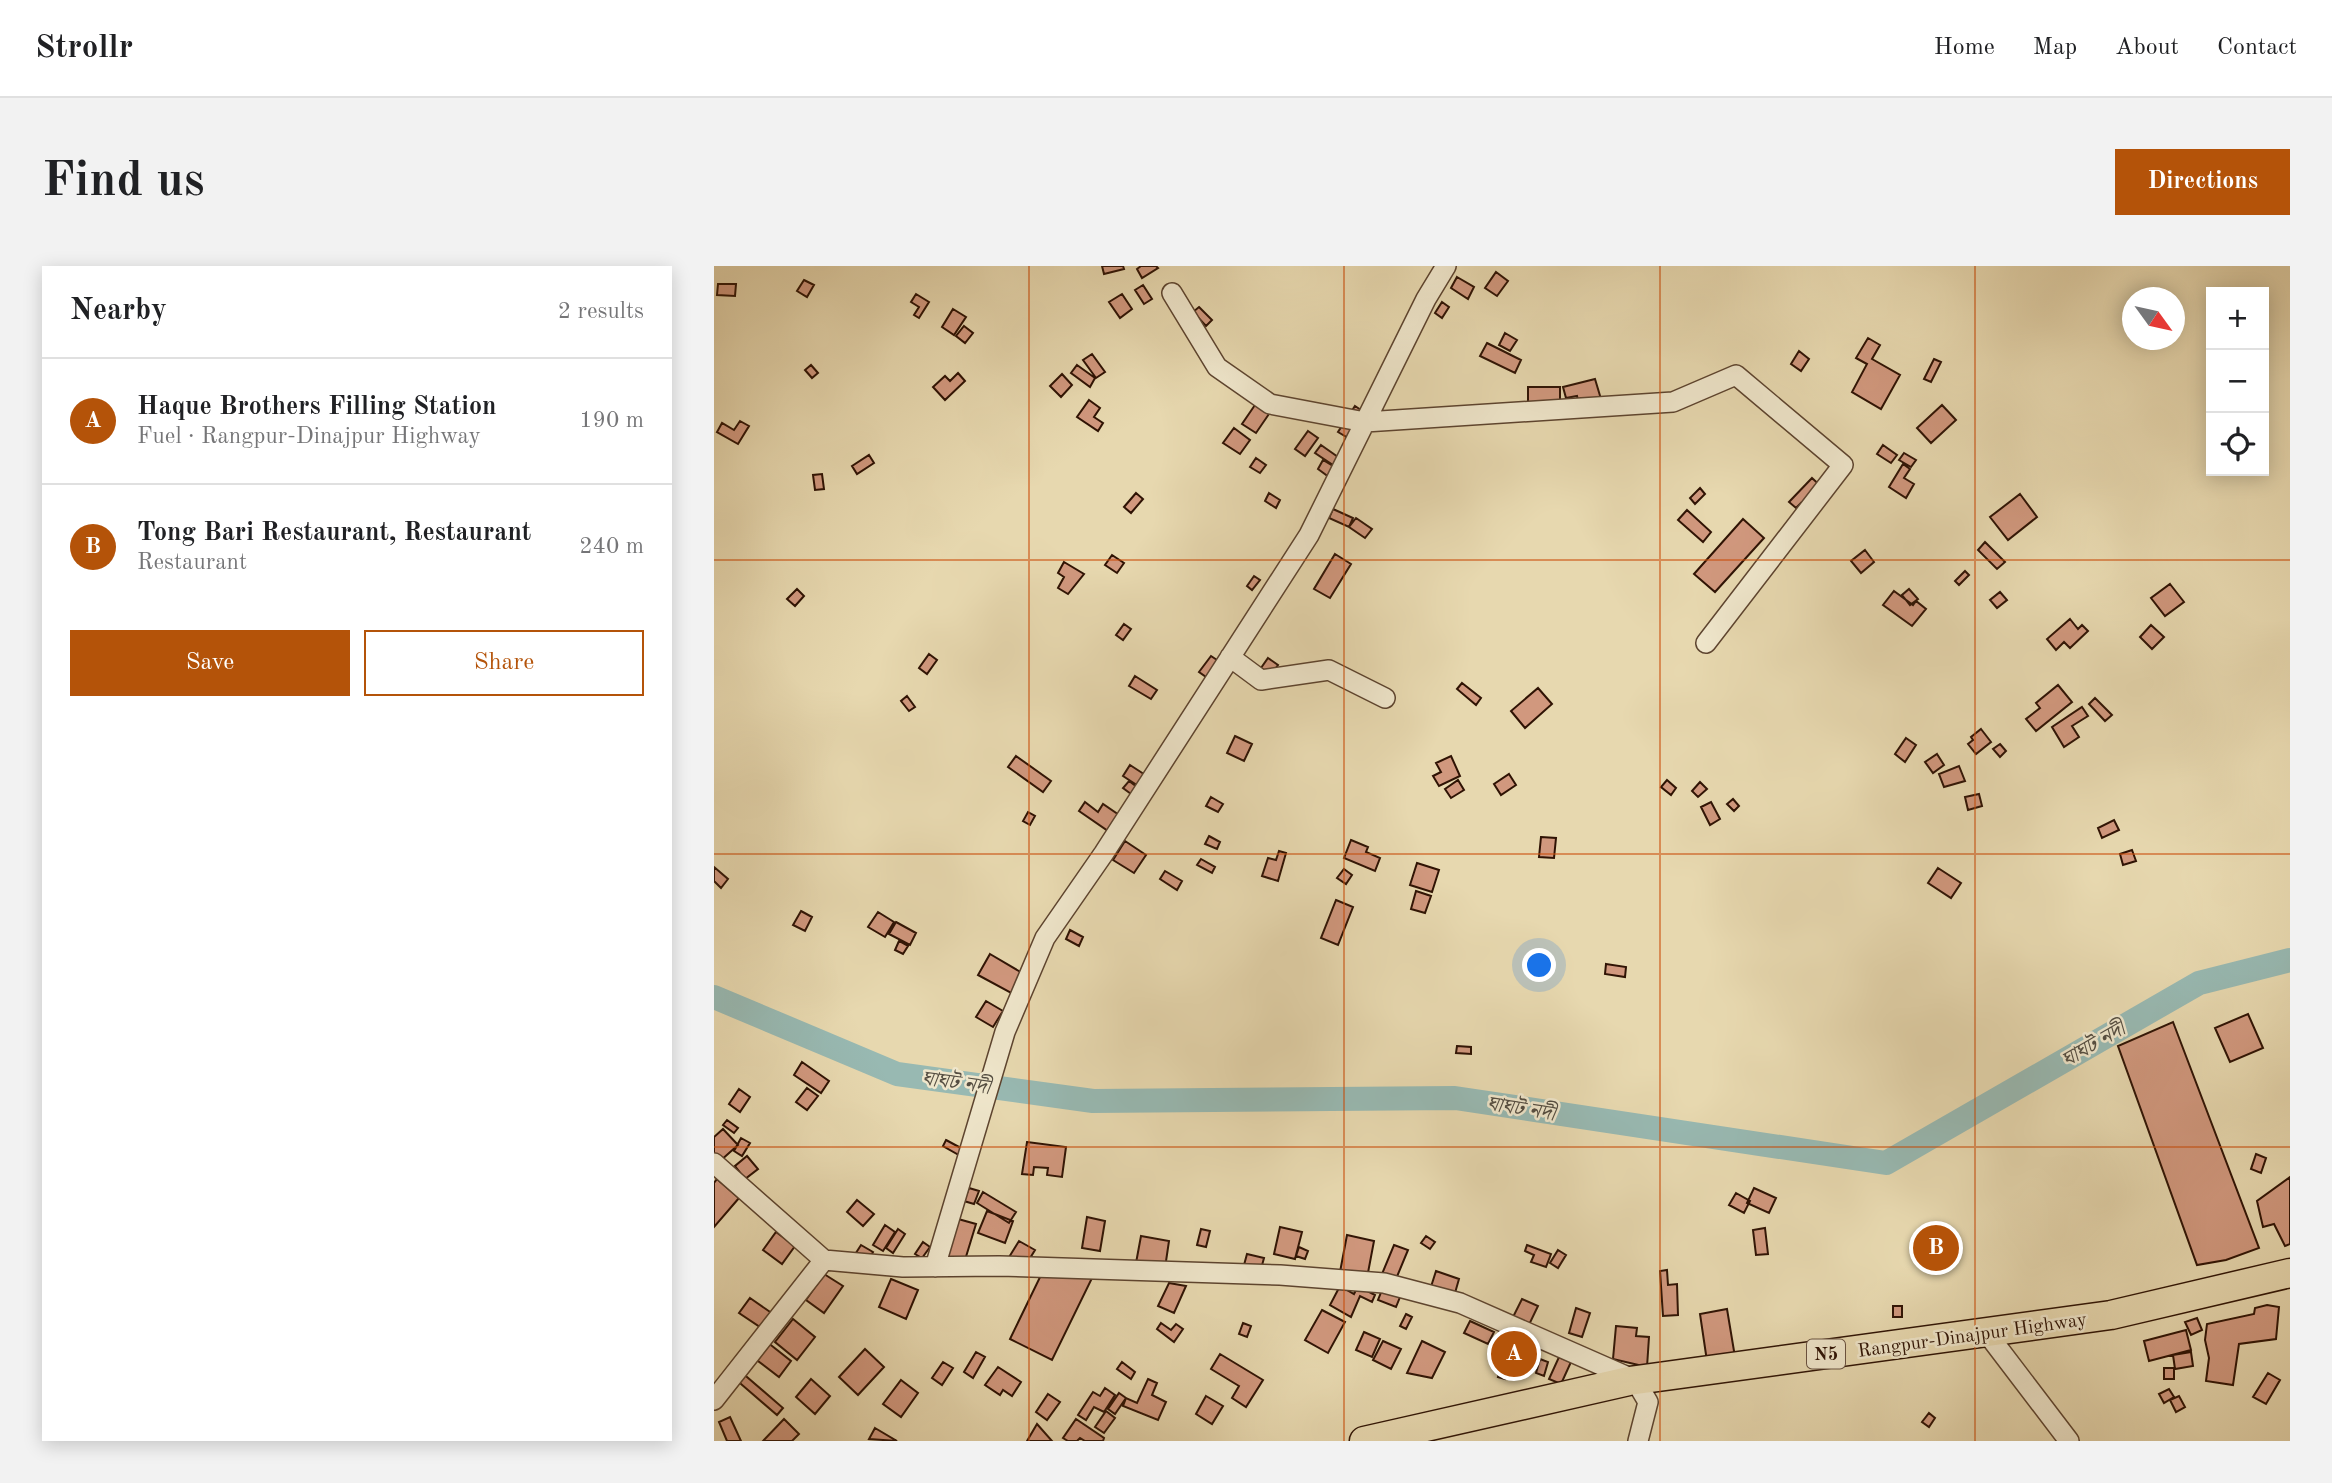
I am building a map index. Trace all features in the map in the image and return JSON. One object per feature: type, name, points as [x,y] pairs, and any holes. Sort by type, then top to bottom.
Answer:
[{"type":"highway","name":"Rangpur-Dinajpur Highway","points":[[1364,1441],[1635,1380],[2111,1315],[2290,1273]]},
{"type":"street","points":[[934,1267],[1005,1032],[1045,938],[1309,535],[1426,299],[1446,266]]},
{"type":"street","points":[[1172,293],[1217,367],[1270,404],[1365,422],[1673,402],[1736,375],[1843,465],[1706,643]]},
{"type":"street","points":[[1230,657],[1261,680],[1329,670],[1385,698]]},
{"type":"street","points":[[714,1163],[824,1260],[934,1267],[1280,1275],[1384,1283],[1460,1303],[1635,1380],[1648,1402],[1638,1441]]},
{"type":"street","points":[[714,1399],[824,1260]]},
{"type":"street","points":[[1986,1332],[2069,1441]]},
{"type":"building","points":[[1102,266],[1123,266],[1124,269],[1104,274]]},
{"type":"building","points":[[1141,266],[1158,268],[1142,278],[1137,269]]},
{"type":"building","points":[[1496,272],[1508,281],[1497,296],[1485,288]]},
{"type":"building","points":[[1457,277],[1474,287],[1468,299],[1451,288]]},
{"type":"building","points":[[804,280],[814,285],[807,297],[797,291]]},
{"type":"building","points":[[718,284],[736,284],[735,296],[717,295]]},
{"type":"building","points":[[1143,285],[1152,299],[1144,304],[1135,290]]},
{"type":"building","points":[[916,294],[929,302],[919,318],[914,315],[919,307],[911,302]]},
{"type":"building","points":[[1122,294],[1132,309],[1120,318],[1109,302]]},
{"type":"building","points":[[1442,302],[1449,307],[1442,318],[1435,313]]},
{"type":"building","points":[[1199,307],[1212,320],[1206,326],[1193,312]]},
{"type":"building","points":[[953,309],[966,317],[954,335],[942,327]]},
{"type":"building","points":[[964,326],[973,333],[965,343],[956,336]]},
{"type":"building","points":[[1505,333],[1517,340],[1510,351],[1499,345]]},
{"type":"building","points":[[1868,338],[1880,345],[1872,359],[1900,375],[1881,409],[1852,392],[1867,364],[1856,358]]},
{"type":"building","points":[[1487,343],[1521,360],[1515,373],[1480,356]]},
{"type":"building","points":[[1799,351],[1809,359],[1801,371],[1791,364]]},
{"type":"building","points":[[1092,354],[1105,372],[1096,378],[1083,360]]},
{"type":"building","points":[[1934,359],[1941,362],[1931,382],[1924,379]]},
{"type":"building","points":[[811,365],[818,373],[812,378],[805,370]]},
{"type":"building","points":[[1077,365],[1095,378],[1090,387],[1071,373]]},
{"type":"building","points":[[958,373],[965,381],[945,400],[933,387],[945,376],[950,381]]},
{"type":"building","points":[[1062,374],[1072,385],[1061,397],[1050,386]]},
{"type":"building","points":[[1595,379],[1601,399],[1579,405],[1577,396],[1566,398],[1563,387]]},
{"type":"building","points":[[1528,387],[1560,387],[1560,408],[1528,408]]},
{"type":"building","points":[[1089,400],[1100,408],[1094,417],[1103,423],[1098,431],[1077,417]]},
{"type":"building","points":[[1257,402],[1271,411],[1256,433],[1242,424]]},
{"type":"building","points":[[1942,405],[1956,420],[1931,443],[1917,428]]},
{"type":"building","points":[[1355,406],[1367,414],[1355,442],[1338,432]]},
{"type":"building","points":[[740,421],[749,426],[738,444],[717,432],[722,423],[734,430]]},
{"type":"building","points":[[1234,428],[1250,440],[1240,454],[1223,443]]},
{"type":"building","points":[[1308,431],[1318,438],[1305,456],[1295,449]]},
{"type":"building","points":[[1321,445],[1338,457],[1333,465],[1315,453]]},
{"type":"building","points":[[1883,445],[1897,455],[1891,463],[1877,454]]},
{"type":"building","points":[[1904,453],[1916,460],[1911,467],[1899,460]]},
{"type":"building","points":[[869,455],[874,463],[857,474],[852,466]]},
{"type":"building","points":[[1256,458],[1266,465],[1260,473],[1250,467]]},
{"type":"building","points":[[1323,460],[1343,472],[1337,483],[1318,469]]},
{"type":"building","points":[[1903,464],[1910,469],[1904,478],[1914,484],[1906,498],[1889,487]]},
{"type":"building","points":[[822,474],[824,489],[815,490],[813,475]]},
{"type":"building","points":[[1812,478],[1824,489],[1806,508],[1801,503],[1796,508],[1789,502]]},
{"type":"building","points":[[1700,488],[1705,494],[1695,504],[1690,498]]},
{"type":"building","points":[[1136,493],[1143,499],[1131,513],[1124,507]]},
{"type":"building","points":[[1269,493],[1280,500],[1276,508],[1265,501]]},
{"type":"building","points":[[2020,494],[2037,517],[2008,540],[1990,517]]},
{"type":"building","points":[[1333,509],[1353,518],[1349,527],[1329,518]]},
{"type":"building","points":[[1687,510],[1711,532],[1703,542],[1678,520]]},
{"type":"building","points":[[1356,518],[1372,529],[1365,538],[1349,527]]},
{"type":"building","points":[[1743,519],[1764,538],[1715,592],[1694,574]]},
{"type":"building","points":[[1985,542],[2005,562],[1997,569],[1978,550]]},
{"type":"building","points":[[1865,550],[1874,562],[1861,573],[1851,561]]},
{"type":"building","points":[[1335,554],[1351,564],[1330,598],[1314,589]]},
{"type":"building","points":[[1112,555],[1124,563],[1117,573],[1105,565]]},
{"type":"building","points":[[1064,562],[1084,574],[1068,594],[1058,588],[1064,577],[1058,573]]},
{"type":"building","points":[[1965,571],[1969,575],[1959,585],[1955,581]]},
{"type":"building","points":[[1254,576],[1260,580],[1252,590],[1247,586]]},
{"type":"building","points":[[2170,584],[2184,602],[2165,616],[2151,598]]},
{"type":"building","points":[[797,589],[804,596],[795,606],[787,599]]},
{"type":"building","points":[[1909,589],[1918,599],[1910,605],[1902,595]]},
{"type":"building","points":[[1894,591],[1913,605],[1916,601],[1926,609],[1912,626],[1883,605]]},
{"type":"building","points":[[2000,592],[2007,600],[1997,608],[1990,600]]},
{"type":"building","points":[[2070,619],[2078,629],[2082,625],[2088,631],[2070,648],[2064,642],[2056,650],[2047,639]]},
{"type":"building","points":[[1124,624],[1131,629],[1123,640],[1116,635]]},
{"type":"building","points":[[2151,625],[2164,637],[2152,649],[2140,637]]},
{"type":"building","points":[[929,654],[937,660],[927,674],[919,668]]},
{"type":"building","points":[[1211,656],[1220,662],[1209,679],[1199,672]]},
{"type":"building","points":[[1268,658],[1278,665],[1271,675],[1261,668]]},
{"type":"building","points":[[1135,676],[1157,690],[1151,699],[1129,686]]},
{"type":"building","points":[[1462,683],[1481,698],[1476,705],[1457,689]]},
{"type":"building","points":[[2058,685],[2072,702],[2036,731],[2026,719],[2040,708],[2036,703]]},
{"type":"building","points":[[1538,688],[1552,704],[1525,728],[1511,711]]},
{"type":"building","points":[[907,696],[915,707],[909,711],[901,701]]},
{"type":"building","points":[[2095,698],[2112,715],[2105,721],[2089,704]]},
{"type":"building","points":[[2082,707],[2088,716],[2072,726],[2079,737],[2064,747],[2052,727]]},
{"type":"building","points":[[1981,729],[1991,742],[1976,754],[1968,744],[1973,740],[1971,737]]},
{"type":"building","points":[[1235,736],[1252,744],[1244,761],[1227,753]]},
{"type":"building","points":[[1906,738],[1916,745],[1905,762],[1895,754]]},
{"type":"building","points":[[2000,744],[2006,751],[2000,757],[1993,749]]},
{"type":"building","points":[[1937,754],[1944,765],[1933,773],[1925,762]]},
{"type":"building","points":[[1016,756],[1051,781],[1043,792],[1008,767]]},
{"type":"building","points":[[1451,756],[1460,776],[1439,786],[1433,776],[1441,772],[1436,763]]},
{"type":"building","points":[[1130,765],[1153,780],[1146,791],[1123,776]]},
{"type":"building","points":[[1959,766],[1965,781],[1944,787],[1939,774]]},
{"type":"building","points":[[1509,774],[1516,785],[1501,795],[1494,784]]},
{"type":"building","points":[[1458,780],[1464,790],[1451,798],[1445,789]]},
{"type":"building","points":[[1667,780],[1676,788],[1671,795],[1661,787]]},
{"type":"building","points":[[1129,781],[1137,787],[1131,794],[1123,788]]},
{"type":"building","points":[[1700,782],[1707,789],[1698,797],[1692,791]]},
{"type":"building","points":[[1979,794],[1982,806],[1968,810],[1965,797]]},
{"type":"building","points":[[1211,797],[1223,804],[1218,812],[1206,806]]},
{"type":"building","points":[[1733,799],[1739,806],[1734,811],[1727,804]]},
{"type":"building","points":[[1085,802],[1098,812],[1103,804],[1122,817],[1111,833],[1079,811]]},
{"type":"building","points":[[1711,802],[1720,819],[1710,825],[1701,807]]},
{"type":"building","points":[[1028,812],[1035,816],[1030,825],[1023,821]]},
{"type":"building","points":[[2114,820],[2119,830],[2102,838],[2098,828]]},
{"type":"building","points":[[1209,836],[1220,842],[1217,849],[1205,844]]},
{"type":"building","points":[[1541,837],[1556,838],[1554,858],[1539,857]]},
{"type":"building","points":[[1351,840],[1368,847],[1366,852],[1380,858],[1375,871],[1344,858]]},
{"type":"building","points":[[1125,841],[1146,855],[1134,873],[1113,860]]},
{"type":"building","points":[[2132,850],[2136,861],[2123,865],[2120,854]]},
{"type":"building","points":[[1279,851],[1286,853],[1278,881],[1262,876],[1268,858],[1276,860]]},
{"type":"building","points":[[1201,859],[1215,867],[1212,873],[1197,865]]},
{"type":"building","points":[[1417,863],[1439,870],[1432,892],[1410,885]]},
{"type":"building","points":[[714,867],[728,879],[721,888],[714,881]]},
{"type":"building","points":[[1938,868],[1961,883],[1951,898],[1928,883]]},
{"type":"building","points":[[1344,869],[1352,875],[1346,884],[1337,878]]},
{"type":"building","points":[[1165,871],[1182,881],[1177,890],[1160,879]]},
{"type":"building","points":[[1416,891],[1431,896],[1425,913],[1411,909]]},
{"type":"building","points":[[1336,900],[1353,907],[1338,945],[1321,938]]},
{"type":"building","points":[[801,911],[812,917],[805,931],[793,925]]},
{"type":"building","points":[[878,912],[894,922],[885,937],[868,927]]},
{"type":"building","points":[[896,922],[916,933],[910,945],[889,934]]},
{"type":"building","points":[[1070,930],[1083,937],[1079,946],[1066,939]]},
{"type":"building","points":[[899,941],[908,946],[903,954],[895,950]]},
{"type":"building","points":[[990,954],[1024,974],[1013,994],[978,975]]},
{"type":"building","points":[[1606,964],[1626,967],[1625,977],[1605,974]]},
{"type":"building","points":[[986,1001],[1003,1011],[993,1027],[976,1017]]},
{"type":"building","points":[[2248,1014],[2263,1048],[2230,1062],[2215,1028]]},
{"type":"building","points":[[2173,1022],[2259,1248],[2226,1260],[2197,1265],[2118,1046]]},
{"type":"building","points":[[1457,1046],[1471,1047],[1471,1054],[1456,1053]]},
{"type":"building","points":[[802,1062],[829,1081],[821,1093],[794,1075]]},
{"type":"building","points":[[807,1088],[818,1096],[807,1110],[796,1102]]},
{"type":"building","points":[[739,1089],[750,1097],[740,1112],[729,1104]]},
{"type":"building","points":[[727,1120],[738,1128],[734,1133],[723,1125]]},
{"type":"building","points":[[723,1129],[738,1145],[719,1162],[714,1156],[714,1137]]},
{"type":"building","points":[[741,1138],[750,1143],[742,1156],[734,1151]]},
{"type":"building","points":[[946,1140],[961,1148],[964,1158],[943,1146]]},
{"type":"building","points":[[1027,1142],[1066,1147],[1062,1177],[1047,1175],[1048,1168],[1034,1167],[1033,1175],[1022,1174]]},
{"type":"building","points":[[2256,1154],[2266,1158],[2261,1173],[2251,1169]]},
{"type":"building","points":[[747,1156],[758,1169],[745,1179],[735,1166]]},
{"type":"building","points":[[2290,1177],[2290,1244],[2285,1246],[2274,1224],[2263,1227],[2257,1201]]},
{"type":"building","points":[[717,1179],[739,1198],[714,1227],[714,1183]]},
{"type":"building","points":[[969,1188],[979,1191],[974,1204],[964,1201]]},
{"type":"building","points":[[1754,1188],[1776,1198],[1769,1213],[1747,1203]]},
{"type":"building","points":[[983,1192],[1016,1212],[1009,1223],[977,1203]]},
{"type":"building","points":[[1736,1193],[1750,1201],[1744,1213],[1729,1205]]},
{"type":"building","points":[[857,1200],[874,1214],[863,1226],[847,1212]]},
{"type":"building","points":[[987,1211],[1013,1221],[1005,1243],[978,1233]]},
{"type":"building","points":[[951,1217],[976,1224],[965,1260],[939,1260]]},
{"type":"building","points":[[1087,1217],[1105,1221],[1100,1251],[1082,1248]]},
{"type":"building","points":[[885,1225],[895,1232],[883,1251],[873,1245]]},
{"type":"building","points":[[1280,1227],[1302,1232],[1295,1259],[1274,1254]]},
{"type":"building","points":[[1765,1228],[1768,1254],[1756,1255],[1753,1230]]},
{"type":"building","points":[[898,1229],[905,1234],[893,1253],[886,1248]]},
{"type":"building","points":[[1201,1229],[1210,1231],[1206,1247],[1197,1245]]},
{"type":"building","points":[[776,1232],[795,1246],[782,1264],[763,1250]]},
{"type":"building","points":[[1347,1235],[1374,1241],[1367,1278],[1340,1272]]},
{"type":"building","points":[[1141,1236],[1169,1241],[1165,1268],[1136,1263]]},
{"type":"building","points":[[1426,1236],[1435,1242],[1430,1249],[1421,1243]]},
{"type":"building","points":[[1019,1241],[1035,1250],[1027,1263],[1006,1262]]},
{"type":"building","points":[[923,1242],[930,1247],[922,1258],[915,1254]]},
{"type":"building","points":[[861,1245],[873,1252],[866,1264],[854,1256]]},
{"type":"building","points":[[1394,1245],[1408,1250],[1396,1279],[1382,1274]]},
{"type":"building","points":[[1527,1245],[1551,1254],[1546,1267],[1531,1262],[1534,1255],[1525,1251]]},
{"type":"building","points":[[1299,1247],[1308,1251],[1305,1259],[1296,1256]]},
{"type":"building","points":[[1558,1250],[1566,1255],[1558,1268],[1550,1263]]},
{"type":"building","points":[[1247,1254],[1264,1258],[1261,1269],[1244,1265]]},
{"type":"building","points":[[1667,1270],[1668,1285],[1677,1284],[1678,1315],[1663,1316],[1660,1271]]},
{"type":"building","points":[[1436,1271],[1459,1279],[1453,1300],[1429,1293]]},
{"type":"building","points":[[1042,1273],[1094,1274],[1052,1360],[1010,1339]]},
{"type":"building","points":[[824,1274],[843,1286],[824,1313],[806,1300]]},
{"type":"building","points":[[891,1279],[918,1290],[906,1319],[879,1307]]},
{"type":"building","points":[[1169,1283],[1186,1286],[1174,1313],[1158,1306]]},
{"type":"building","points":[[1340,1286],[1354,1294],[1358,1286],[1375,1295],[1372,1302],[1360,1296],[1351,1317],[1330,1305]]},
{"type":"building","points":[[1382,1290],[1400,1297],[1396,1307],[1378,1300]]},
{"type":"building","points":[[750,1298],[773,1314],[763,1329],[739,1313]]},
{"type":"building","points":[[1522,1299],[1538,1306],[1526,1331],[1510,1323]]},
{"type":"building","points":[[2267,1305],[2279,1307],[2276,1339],[2239,1344],[2233,1385],[2206,1381],[2209,1358],[2205,1340],[2207,1324],[2254,1314],[2255,1308]]},
{"type":"building","points":[[1893,1306],[1902,1306],[1902,1317],[1893,1317]]},
{"type":"building","points":[[1576,1308],[1590,1313],[1582,1337],[1569,1333]]},
{"type":"building","points":[[1727,1309],[1736,1363],[1708,1368],[1700,1314]]},
{"type":"building","points":[[1322,1310],[1345,1322],[1328,1353],[1305,1340]]},
{"type":"building","points":[[1406,1314],[1412,1317],[1406,1329],[1400,1326]]},
{"type":"building","points":[[2197,1318],[2202,1330],[2191,1335],[2185,1322]]},
{"type":"building","points":[[793,1319],[815,1337],[797,1360],[775,1342]]},
{"type":"building","points":[[1470,1321],[1494,1332],[1488,1344],[1464,1333]]},
{"type":"building","points":[[1161,1323],[1171,1330],[1176,1324],[1183,1329],[1174,1342],[1157,1329]]},
{"type":"building","points":[[1243,1323],[1251,1326],[1247,1337],[1239,1334]]},
{"type":"building","points":[[1616,1326],[1637,1328],[1636,1336],[1649,1337],[1647,1367],[1613,1359]]},
{"type":"building","points":[[2186,1330],[2191,1350],[2149,1361],[2144,1341]]},
{"type":"building","points":[[1364,1332],[1380,1339],[1372,1357],[1356,1350]]},
{"type":"building","points":[[1383,1341],[1401,1349],[1391,1369],[1373,1360]]},
{"type":"building","points":[[1422,1341],[1445,1352],[1432,1378],[1407,1373]]},
{"type":"building","points":[[767,1342],[791,1361],[779,1377],[754,1358]]},
{"type":"building","points":[[1519,1342],[1523,1352],[1514,1356],[1510,1346]]},
{"type":"building","points":[[865,1349],[884,1367],[858,1395],[839,1377]]},
{"type":"building","points":[[976,1352],[985,1357],[973,1378],[964,1372]]},
{"type":"building","points":[[2191,1352],[2193,1366],[2175,1369],[2173,1355]]},
{"type":"building","points":[[1220,1354],[1263,1380],[1246,1407],[1232,1398],[1239,1386],[1211,1369]]},
{"type":"building","points":[[1559,1357],[1571,1362],[1561,1384],[1549,1379]]},
{"type":"building","points":[[1504,1358],[1511,1360],[1505,1379],[1498,1377]]},
{"type":"building","points":[[1540,1359],[1548,1362],[1544,1376],[1536,1373]]},
{"type":"building","points":[[943,1362],[953,1368],[942,1385],[932,1378]]},
{"type":"building","points":[[1122,1362],[1135,1372],[1131,1379],[1117,1369]]},
{"type":"building","points":[[998,1367],[1021,1382],[1012,1396],[1003,1390],[1000,1395],[985,1385]]},
{"type":"building","points":[[2164,1368],[2174,1368],[2174,1379],[2164,1379]]},
{"type":"building","points":[[740,1371],[783,1408],[777,1415],[734,1378]]},
{"type":"building","points":[[2268,1373],[2280,1380],[2266,1404],[2253,1397]]},
{"type":"building","points":[[811,1379],[830,1396],[815,1414],[796,1397]]},
{"type":"building","points":[[1148,1379],[1157,1383],[1152,1395],[1166,1402],[1158,1420],[1123,1406],[1126,1398],[1137,1403]]},
{"type":"building","points":[[901,1380],[918,1393],[901,1417],[883,1404]]},
{"type":"building","points":[[1105,1388],[1115,1395],[1104,1412],[1094,1407],[1086,1420],[1078,1415],[1093,1392],[1100,1396]]},
{"type":"building","points":[[2169,1389],[2174,1397],[2164,1403],[2159,1394]]},
{"type":"building","points":[[1119,1393],[1126,1398],[1115,1414],[1108,1409]]},
{"type":"building","points":[[1048,1394],[1060,1402],[1047,1420],[1036,1412]]},
{"type":"building","points":[[1206,1396],[1223,1406],[1212,1424],[1196,1414]]},
{"type":"building","points":[[2179,1396],[2185,1407],[2176,1412],[2170,1400]]},
{"type":"building","points":[[1106,1411],[1115,1418],[1104,1433],[1095,1427]]},
{"type":"building","points":[[1929,1413],[1935,1418],[1929,1427],[1922,1422]]},
{"type":"building","points":[[730,1417],[741,1441],[727,1441],[719,1422]]},
{"type":"building","points":[[784,1419],[799,1434],[792,1441],[763,1441]]},
{"type":"building","points":[[1076,1419],[1104,1438],[1103,1441],[1085,1441],[1080,1438],[1077,1441],[1068,1441],[1063,1438]]},
{"type":"building","points":[[1037,1424],[1052,1441],[1027,1441]]},
{"type":"building","points":[[875,1428],[897,1441],[869,1439]]},
{"type":"waterway","name":"ঘাঘট নদী","points":[[714,997],[897,1074],[1093,1101],[1455,1098],[1886,1163],[2199,983],[2290,960]]},
{"type":"place","name":"Tong Bari Restaurant, Restaurant","points":[[1936,1248]]},
{"type":"place","name":"Haque Brothers Filling Station","points":[[1514,1354]]}]
